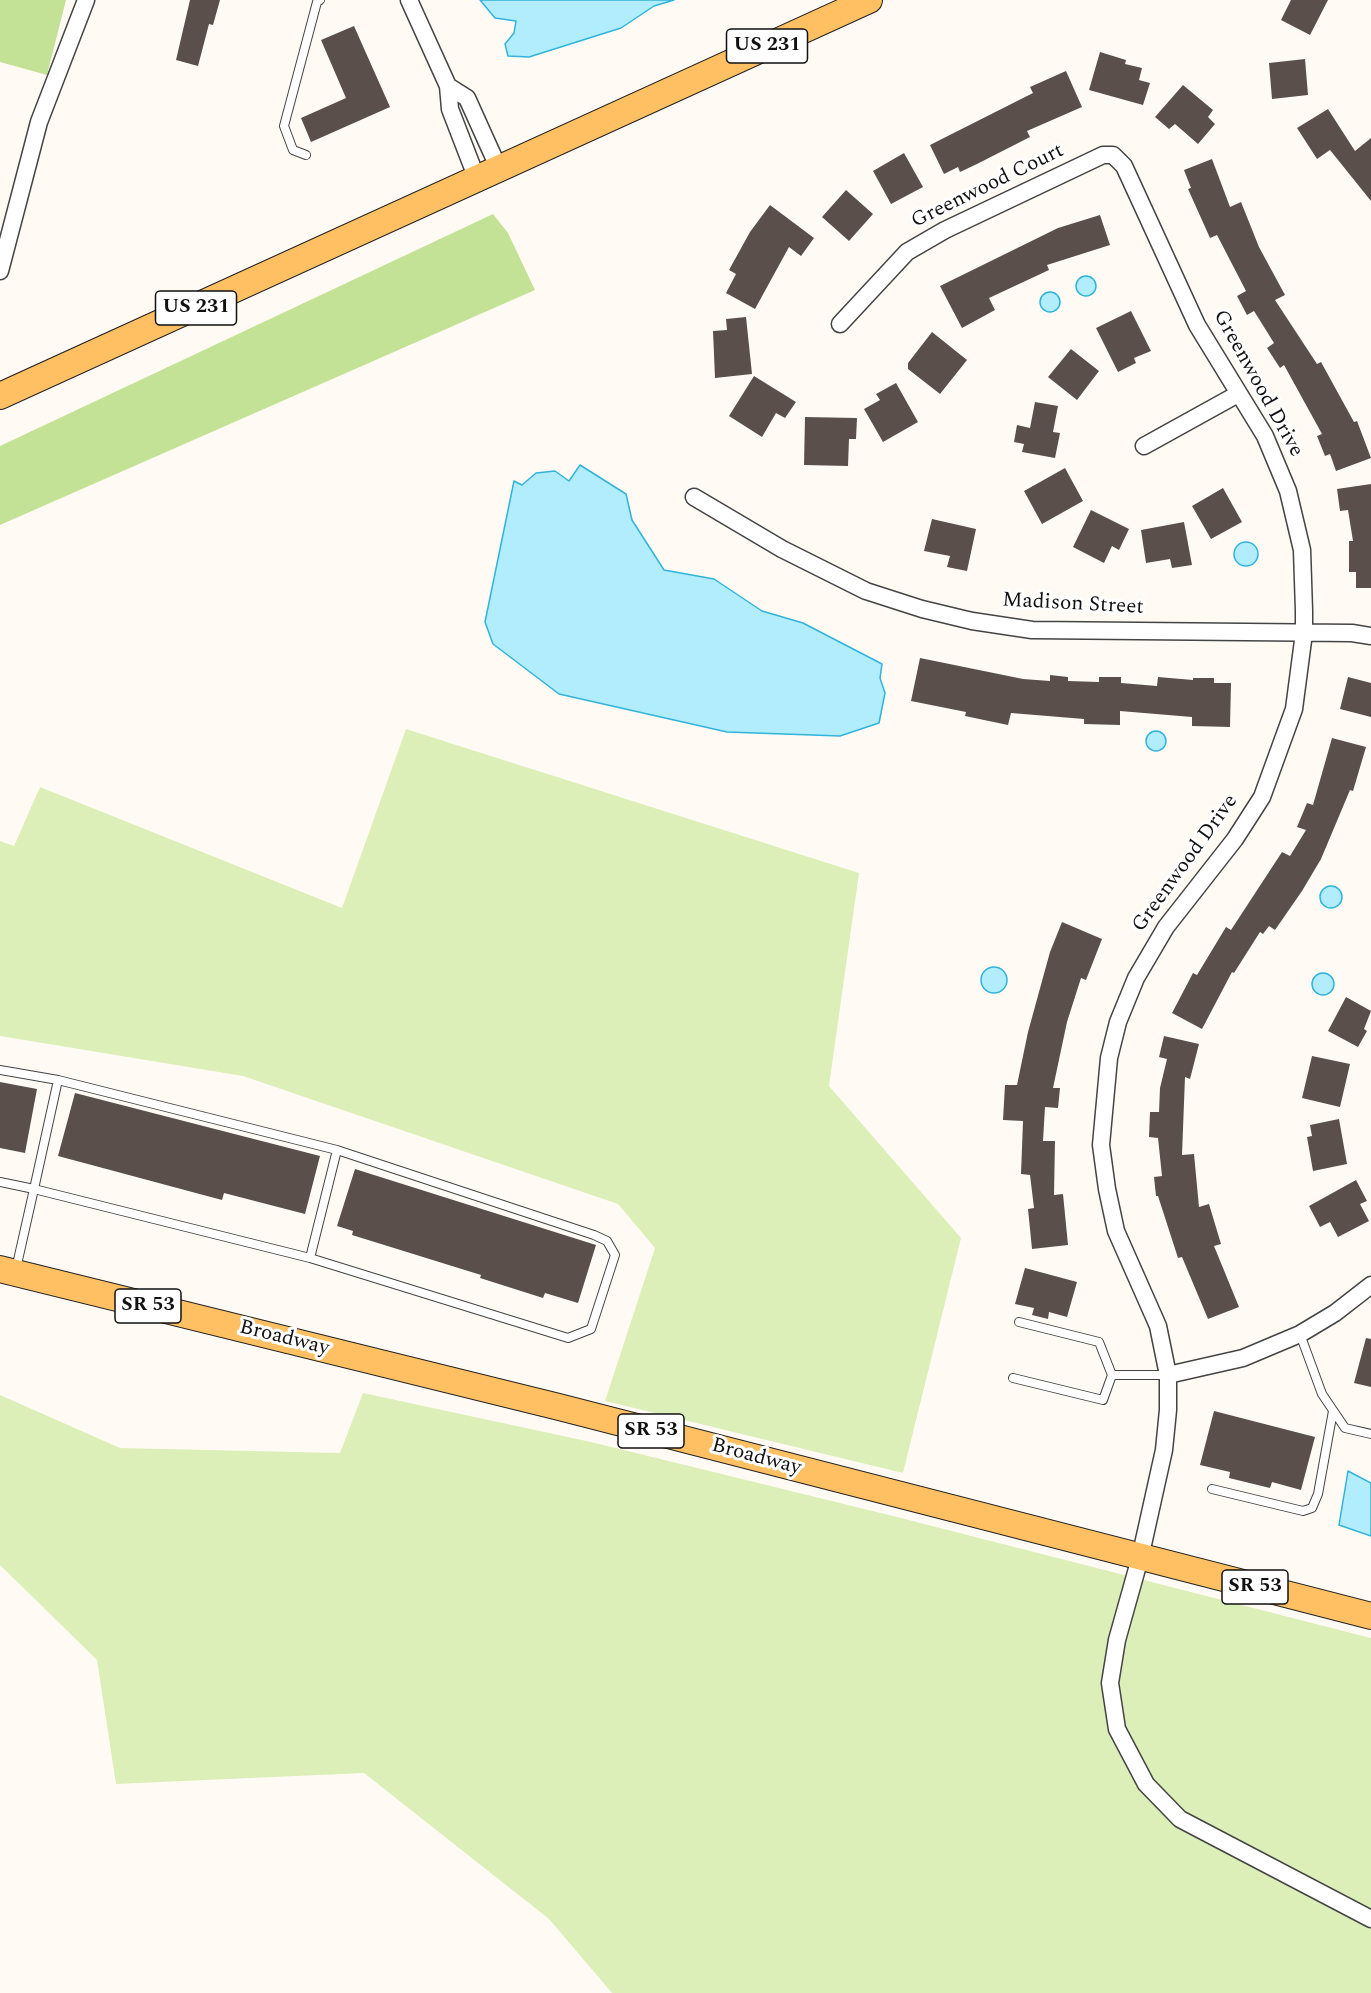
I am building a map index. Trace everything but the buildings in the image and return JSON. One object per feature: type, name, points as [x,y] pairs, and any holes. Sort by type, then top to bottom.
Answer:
[{"type":"main road","name":"US 231","points":[[2,390],[488,174],[869,0]]},
{"type":"main road","name":"Broadway","points":[[8,1271],[559,1407],[1371,1616]]},
{"type":"street","points":[[0,271],[39,122],[86,0]]},
{"type":"street","points":[[409,0],[448,86],[450,109],[488,174]]},
{"type":"street","points":[[448,86],[467,98],[488,174]]},
{"type":"street","name":"Greenwood Court","points":[[840,324],[907,252],[945,230],[1103,154],[1113,155]]},
{"type":"street","name":"Greenwood Drive","points":[[1113,155],[1124,166],[1197,326],[1265,436],[1288,491],[1302,550],[1304,633],[1294,709],[1262,797],[1235,839],[1166,927],[1136,978],[1118,1022],[1109,1058],[1101,1145],[1107,1189],[1116,1231],[1158,1326],[1168,1375],[1164,1450],[1140,1558],[1117,1640],[1110,1683],[1117,1729],[1146,1784],[1180,1819],[1371,1919]]},
{"type":"street","points":[[1144,446],[1238,394]]},
{"type":"street","name":"Madison Street","points":[[694,497],[782,549],[866,591],[942,614],[1032,630],[1304,633],[1371,636]]},
{"type":"street","points":[[1168,1375],[1243,1358],[1300,1334],[1335,1313],[1371,1285]]},
{"type":"lane","points":[[306,155],[293,150],[284,126],[317,2],[320,0]]},
{"type":"lane","points":[[0,1070],[58,1080],[337,1150],[594,1235],[607,1241],[615,1255],[591,1329],[568,1338],[310,1258],[34,1188],[0,1182]]},
{"type":"lane","points":[[8,1271],[34,1188],[58,1080]]},
{"type":"lane","points":[[310,1258],[337,1150]]},
{"type":"lane","points":[[1013,1378],[1103,1400],[1112,1375],[1099,1342],[1019,1322]]},
{"type":"lane","points":[[1300,1334],[1322,1394],[1345,1428],[1371,1434]]},
{"type":"lane","points":[[1112,1375],[1168,1375]]},
{"type":"lane","points":[[1212,1489],[1303,1510],[1312,1508],[1318,1494],[1333,1411]]},
{"type":"green space","points":[[0,0],[66,0],[47,75],[0,62]]},
{"type":"green space","points":[[493,214],[508,233],[535,290],[0,525],[0,446]]},
{"type":"green space","points":[[406,729],[859,873],[829,1086],[961,1238],[903,1473],[605,1401],[655,1248],[618,1204],[243,1076],[0,1036],[0,841],[14,846],[40,787],[342,908]]},
{"type":"green space","points":[[363,1393],[591,1442],[893,1516],[1371,1638],[1371,1993],[612,1993],[549,1919],[364,1773],[116,1784],[97,1660],[0,1565],[0,1395],[120,1448],[340,1453]]},
{"type":"water","points":[[480,0],[674,0],[654,6],[621,28],[529,57],[508,56],[505,44],[514,33],[516,21],[495,18]]},
{"type":"water","points":[[1086,276],[1093,279],[1096,286],[1093,293],[1086,296],[1079,293],[1076,286],[1079,279]]},
{"type":"water","points":[[1050,292],[1057,295],[1060,302],[1057,309],[1050,312],[1043,309],[1040,302],[1043,295]]},
{"type":"water","points":[[580,465],[626,494],[632,520],[664,570],[714,579],[762,611],[803,623],[882,664],[880,678],[885,693],[879,723],[840,736],[727,732],[559,694],[493,644],[485,622],[514,481],[522,485],[536,473],[555,471],[569,481]]},
{"type":"water","points":[[1246,542],[1254,546],[1258,554],[1254,562],[1246,566],[1238,562],[1234,554],[1238,546]]},
{"type":"water","points":[[1156,731],[1163,734],[1166,741],[1163,748],[1156,751],[1149,748],[1146,741],[1149,734]]},
{"type":"water","points":[[1331,886],[1339,889],[1342,897],[1339,905],[1331,908],[1323,905],[1320,897],[1323,889]]},
{"type":"water","points":[[994,967],[1003,971],[1007,980],[1003,989],[994,993],[985,989],[981,980],[985,971]]},
{"type":"water","points":[[1323,973],[1331,976],[1334,984],[1331,992],[1323,995],[1315,992],[1312,984],[1315,976]]},
{"type":"water","points":[[1348,1471],[1371,1483],[1371,1536],[1339,1525]]}]
